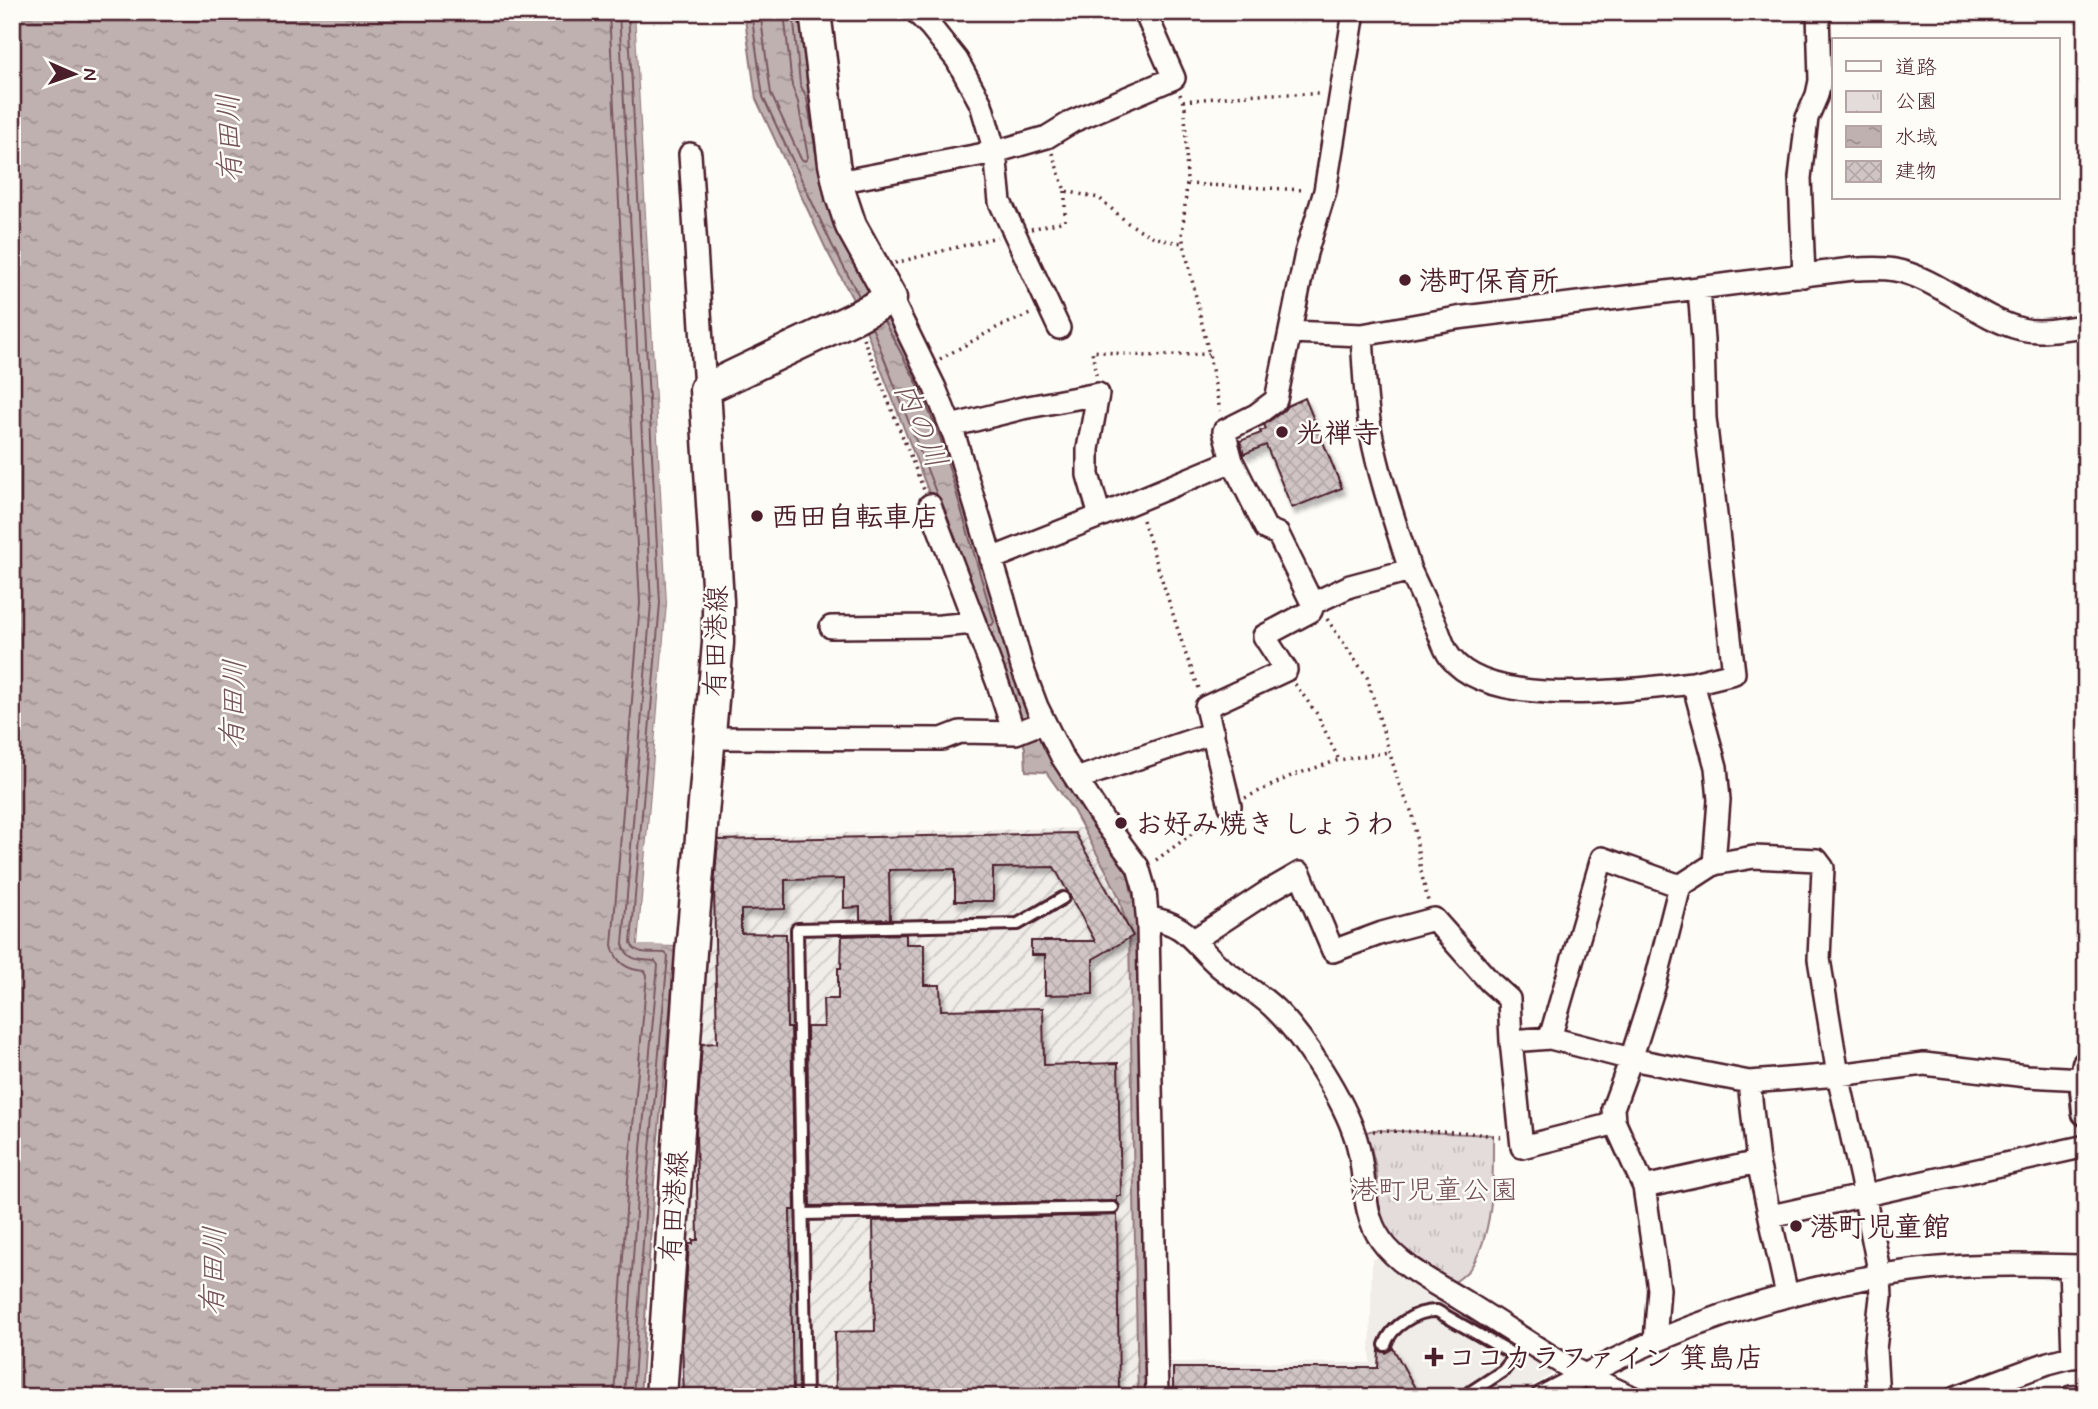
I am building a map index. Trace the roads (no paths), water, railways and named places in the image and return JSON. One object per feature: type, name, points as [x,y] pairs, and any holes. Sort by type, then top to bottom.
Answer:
[{"type":"main road","points":[[705,389],[871,308],[875,268],[851,226],[838,182],[815,12]]},
{"type":"main road","name":"有田港線","points":[[661,1397],[690,966],[718,643],[718,601],[705,389]]},
{"type":"street","points":[[916,12],[946,45],[969,79],[981,104],[995,152],[1000,202],[1059,328]]},
{"type":"street","points":[[838,182],[995,152],[1046,137],[1073,121],[1174,78],[1145,12]]},
{"type":"street","points":[[1315,604],[1278,534],[1266,530],[1232,461],[1224,430],[1256,415],[1276,400],[1307,253],[1325,191],[1354,12]]},
{"type":"street","points":[[1804,276],[1800,178],[1807,118],[1820,81],[1818,12]]},
{"type":"street","points":[[690,154],[705,389]]},
{"type":"street","points":[[1290,332],[1363,335],[1470,317],[1852,269],[1895,270],[1915,276],[1986,314],[2022,329],[2086,326]]},
{"type":"street","points":[[1363,335],[1366,404],[1384,487],[1410,570],[1449,656],[1461,668],[1489,683],[1507,688],[1546,692],[1621,690],[1693,683],[1734,673],[1705,418],[1699,289]]},
{"type":"street","points":[[871,308],[924,367],[951,426],[966,468],[1022,667],[1042,723],[1103,820],[1135,861],[1146,891],[1157,1397]]},
{"type":"street","points":[[951,426],[1023,408],[1098,394],[1088,449],[1088,475],[1100,516]]},
{"type":"street","points":[[991,559],[1232,461]]},
{"type":"street","points":[[930,505],[1015,733]]},
{"type":"street","points":[[1230,806],[1206,706],[1286,670],[1264,636],[1350,586],[1410,570]]},
{"type":"street","points":[[831,627],[975,623]]},
{"type":"street","points":[[1693,683],[1716,767],[1719,800],[1714,864]]},
{"type":"street","points":[[710,738],[942,738],[960,732],[1015,733],[1042,723]]},
{"type":"street","points":[[1076,779],[1213,733]]},
{"type":"street","points":[[1655,1341],[1659,1289],[1644,1186],[1614,1121],[1613,1108],[1656,984],[1680,886],[1714,864],[1754,857],[1817,860],[1823,868],[1819,959],[1838,1075],[1880,1276],[1881,1297],[1875,1349],[1878,1397]]},
{"type":"street","points":[[1550,1038],[1602,858],[1680,886]]},
{"type":"street","points":[[1194,940],[1300,873],[1333,951],[1382,933],[1434,919],[1490,982],[1509,999],[1510,1041],[1521,1147],[1605,1126],[1614,1121]]},
{"type":"street","points":[[1148,918],[1169,922],[1194,940],[1219,966],[1269,1003],[1292,1027],[1341,1105],[1355,1136],[1363,1165],[1370,1223],[1393,1254],[1521,1348],[1586,1374],[1632,1397]]},
{"type":"street","points":[[1510,1041],[1550,1038],[1632,1059],[1749,1082],[1838,1075],[1924,1064],[2027,1076],[2085,1072],[2086,1112]]},
{"type":"street","points":[[1749,1082],[1758,1162],[1787,1295]]},
{"type":"street","points":[[1771,1216],[2086,1146]]},
{"type":"street","points":[[1644,1186],[1758,1162]]},
{"type":"street","points":[[1542,1397],[1655,1341],[1787,1295],[1880,1276],[1943,1268],[2078,1266],[2079,1355],[2048,1363],[1956,1397]]},
{"type":"street","points":[[2071,1397],[2086,1396]]},
{"type":"lane","points":[[806,1397],[797,929],[1018,924],[1063,898]]},
{"type":"lane","points":[[803,1214],[1113,1208]]},
{"type":"lane","points":[[1385,1345],[1393,1330],[1428,1310],[1437,1311],[1521,1348],[1503,1371],[1463,1397]]},
{"type":"water","name":"有田川","points":[[12,12],[635,12],[667,603],[638,944],[676,946],[654,1182],[640,1397],[12,1397]]},
{"type":"water","name":"内の川","points":[[744,12],[800,12],[807,83],[946,435],[1013,668],[1128,865],[1131,891],[1138,910],[1153,1397],[1138,1397],[1129,936],[1119,897],[1073,810],[1046,772],[1026,771],[1025,748],[1007,694],[857,307],[826,249],[756,99]]},
{"type":"place","name":"港町保育所","points":[[1405,280]]},
{"type":"place","name":"光禅寺","points":[[1282,432]]},
{"type":"place","name":"西田自転車店","points":[[757,516]]},
{"type":"place","name":"お好み焼き しょうわ","points":[[1121,823]]},
{"type":"place","name":"港町児童館","points":[[1796,1226]]},
{"type":"place","name":"ココカラファイン 箕島店","points":[[1434,1357]]},
{"type":"park label","name":"港町児童公園","points":[[1434,1189]]}]
